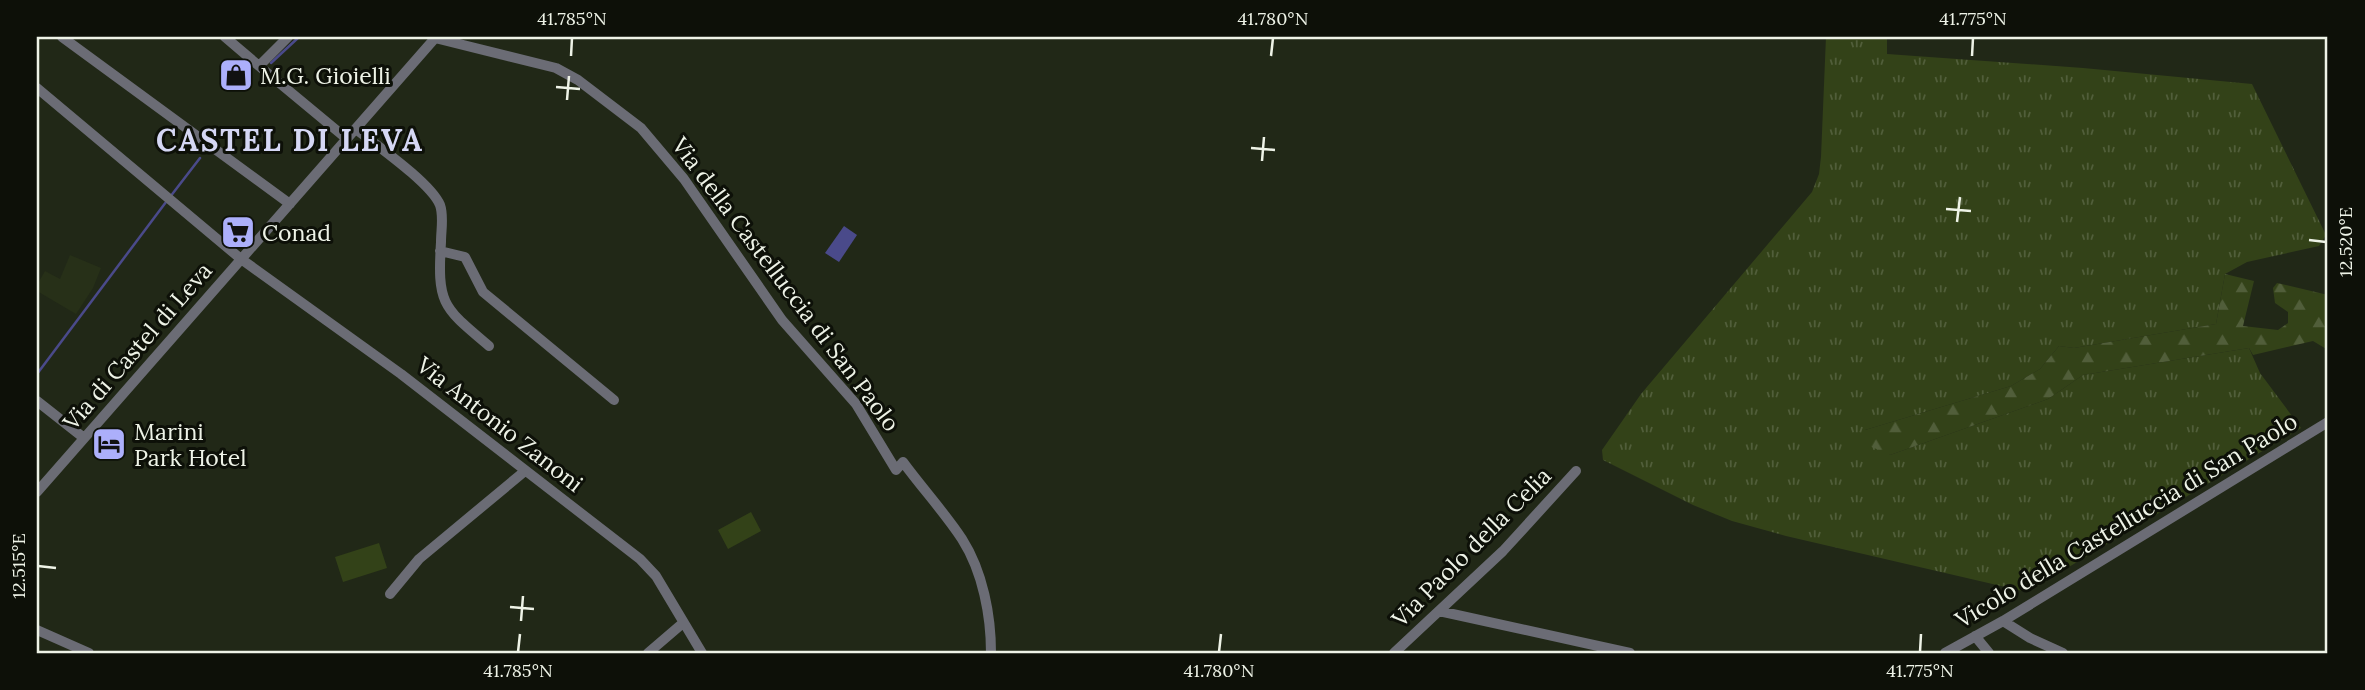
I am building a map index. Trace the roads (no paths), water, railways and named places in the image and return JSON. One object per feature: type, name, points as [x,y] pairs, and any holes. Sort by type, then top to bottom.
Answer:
[{"type":"street","points":[[62,37],[290,204]]},
{"type":"street","points":[[225,37],[347,139]]},
{"type":"street","points":[[259,66],[288,37]]},
{"type":"street","name":"Via di Castel di Leva","points":[[37,492],[435,37]]},
{"type":"street","name":"Via della Castelluccia di San Paolo","points":[[435,37],[556,68],[579,80],[650,137],[699,199],[782,320],[856,404],[896,470],[903,463],[963,541],[984,595],[989,618],[991,653]]},
{"type":"street","name":"Via Antonio Zanoni","points":[[37,88],[241,259],[401,374],[649,568],[702,653]]},
{"type":"street","points":[[356,129],[437,199],[442,212],[440,283],[448,307],[489,346]]},
{"type":"street","points":[[440,251],[465,257],[483,292],[614,401]]},
{"type":"street","points":[[37,401],[85,438]]},
{"type":"street","name":"Vicolo della Castelluccia di San Paolo","points":[[1945,653],[2003,621],[2328,422]]},
{"type":"street","points":[[390,594],[413,565],[525,471]]},
{"type":"street","name":"Via Paolo della Celia","points":[[1394,653],[1503,551],[1576,471]]},
{"type":"street","points":[[1439,611],[1630,653]]},
{"type":"street","points":[[2003,621],[2030,638],[2063,653]]},
{"type":"street","points":[[648,653],[682,623]]},
{"type":"street","points":[[37,630],[89,653]]},
{"type":"street","points":[[1975,636],[1989,653]]},
{"type":"waterway","points":[[271,63],[299,37]]},
{"type":"waterway","points":[[170,197],[200,158]]},
{"type":"waterway","points":[[37,374],[166,202]]},
{"type":"place","name":"M.G. Gioielli","points":[[236,75]]},
{"type":"place","name":"Conad","points":[[238,232]]},
{"type":"place","name":"Marini Park Hotel","points":[[109,444]]},
{"type":"district","name":"CASTEL DI LEVA","points":[[290,140]]}]
